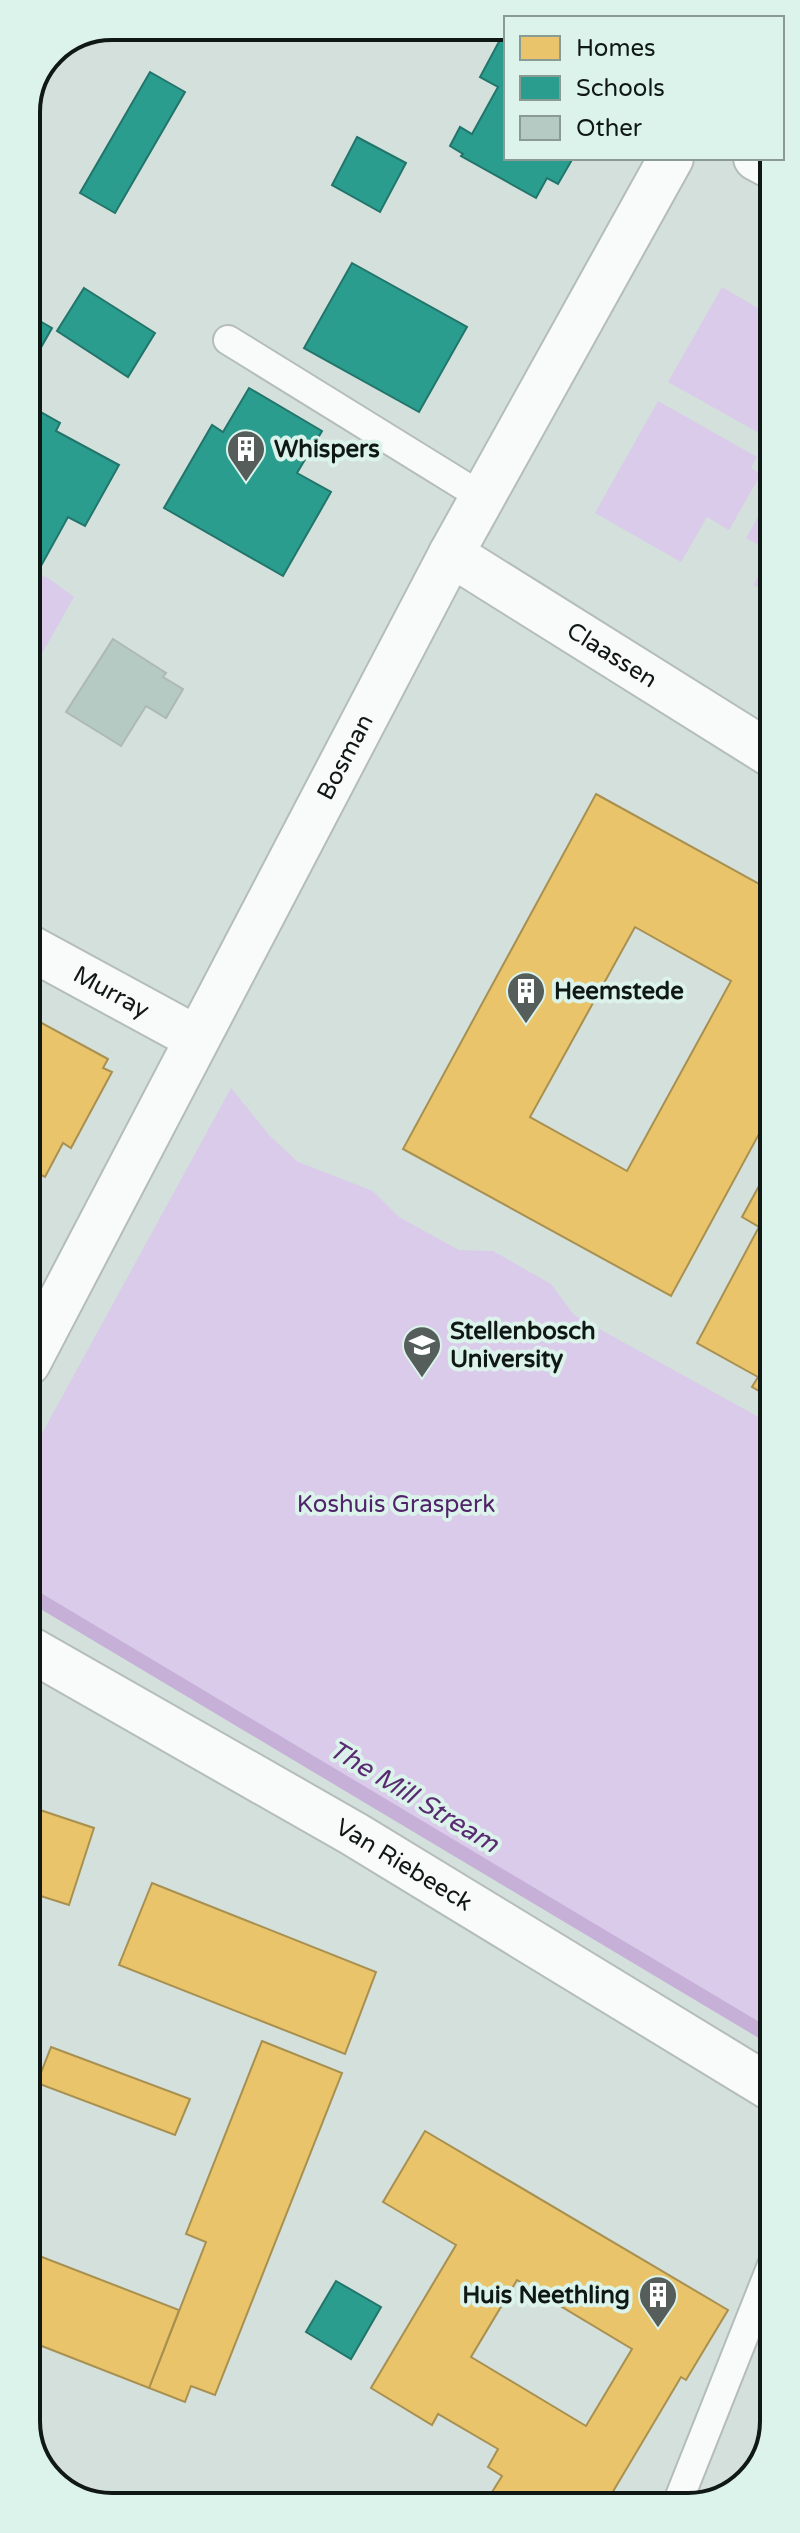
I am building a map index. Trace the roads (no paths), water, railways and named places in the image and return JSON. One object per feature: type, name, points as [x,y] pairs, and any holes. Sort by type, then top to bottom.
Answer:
[{"type":"street","name":"Bosman","points":[[40,1340],[451,554],[670,160]]},
{"type":"street","name":"Claassen","points":[[451,554],[760,747]]},
{"type":"street","name":"Murray","points":[[40,953],[196,1038]]},
{"type":"street","name":"Van Riebeeck","points":[[40,1655],[354,1834],[760,2081]]},
{"type":"lane","points":[[228,340],[482,497]]},
{"type":"lane","points":[[681,2493],[760,2295]]},
{"type":"waterway","name":"The Mill Stream","points":[[40,1601],[760,2031]]},
{"type":"place","name":"Whispers","points":[[246,483]]},
{"type":"place","name":"Heemstede","points":[[526,1025]]},
{"type":"place","name":"Stellenbosch University","points":[[422,1379]]},
{"type":"place","name":"Huis Neethling","points":[[658,2329]]},
{"type":"park label","name":"Koshuis Grasperk","points":[[396,1504]]}]
